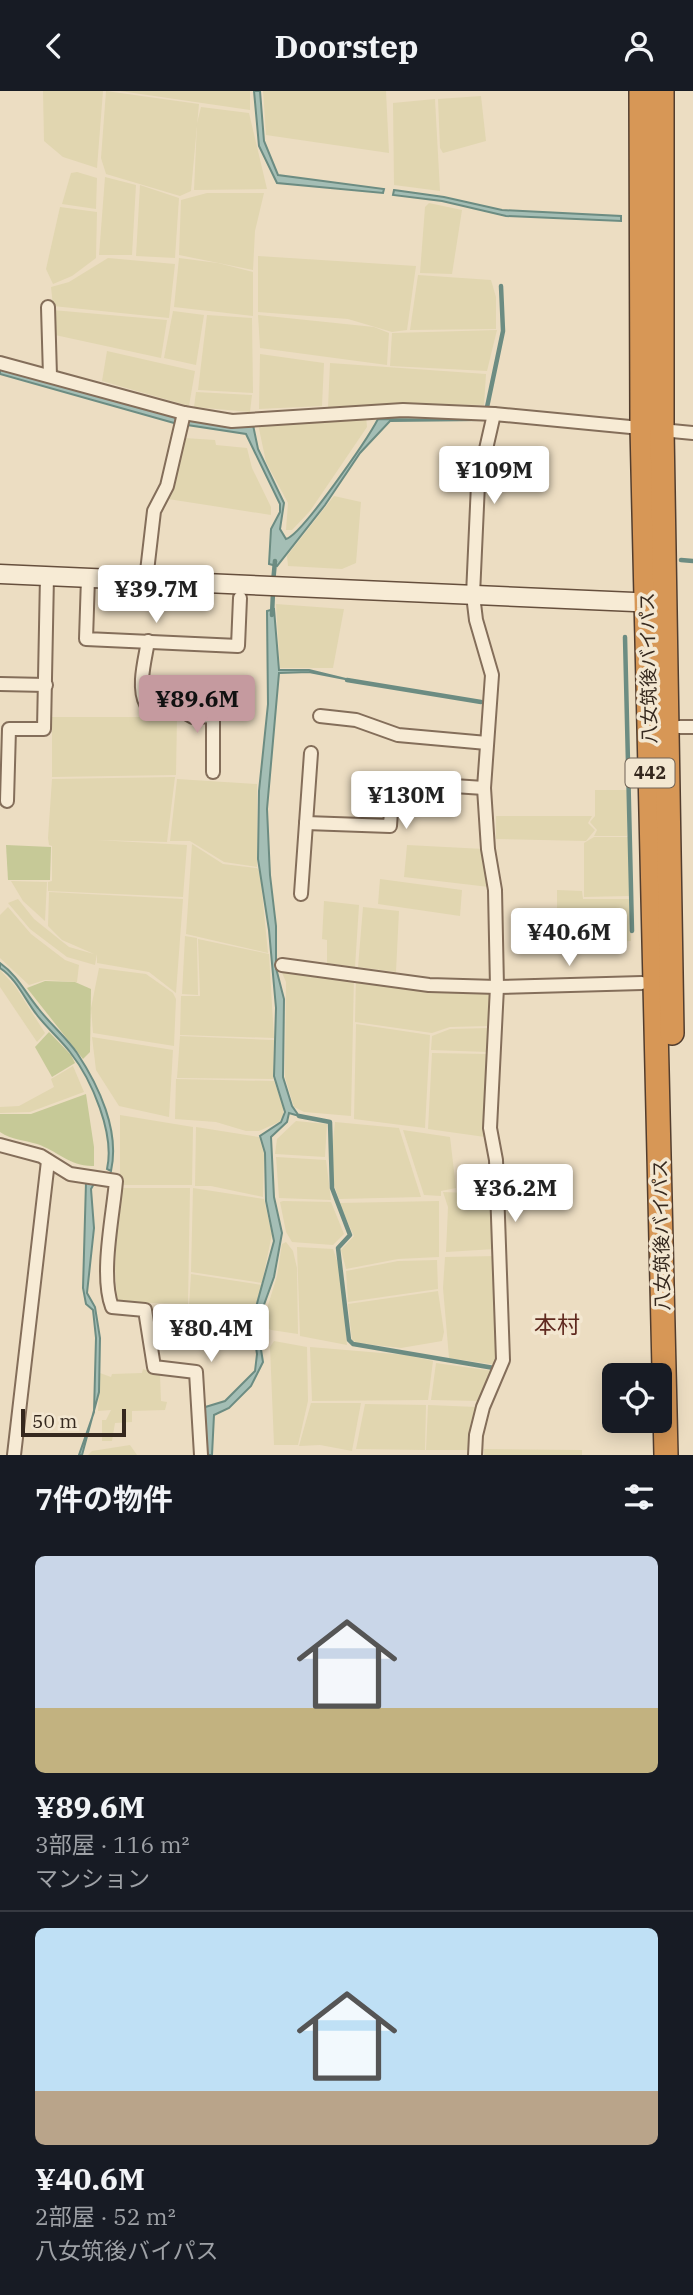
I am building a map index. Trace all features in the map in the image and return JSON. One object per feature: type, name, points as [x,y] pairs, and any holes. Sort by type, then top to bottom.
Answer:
[{"type":"highway","name":"八女筑後バイパス","points":[[641,91],[681,1455]]},
{"type":"highway","name":"八女筑後バイパス","points":[[652,428],[662,91]]},
{"type":"highway","name":"八女筑後バイパス","points":[[656,603],[666,1455]]},
{"type":"street","points":[[48,307],[50,376]]},
{"type":"street","points":[[0,363],[184,413],[232,421],[403,410],[494,414],[693,433]]},
{"type":"street","points":[[65,380],[65,395]]},
{"type":"street","points":[[146,580],[153,511],[167,486],[184,413]]},
{"type":"street","points":[[475,1455],[476,1435],[483,1407],[503,1360],[496,1160],[490,1128],[497,987],[495,890],[488,849],[484,788],[492,675],[476,619],[473,595],[478,484],[494,414]]},
{"type":"street","points":[[0,574],[656,603]]},
{"type":"street","points":[[7,801],[4,785],[9,729],[44,729],[48,641],[44,632],[47,576]]},
{"type":"street","points":[[88,578],[86,639],[238,646],[240,598]]},
{"type":"street","points":[[148,641],[143,674],[143,697],[146,704],[174,706],[193,717],[213,716]]},
{"type":"street","points":[[0,684],[46,685]]},
{"type":"street","points":[[213,772],[214,698]]},
{"type":"street","points":[[320,716],[356,720],[398,735],[487,743]]},
{"type":"street","points":[[678,727],[693,727]]},
{"type":"street","points":[[301,894],[311,753]]},
{"type":"street","points":[[306,823],[390,826],[393,782],[484,788]]},
{"type":"street","points":[[282,965],[429,985],[497,987],[642,983]]},
{"type":"street","points":[[0,1145],[48,1161],[70,1174],[116,1181],[108,1298],[112,1307],[145,1310],[154,1367],[196,1372],[201,1455]]},
{"type":"street","points":[[14,1455],[48,1161]]},
{"type":"shaded area","points":[[43,91],[103,91],[97,168],[63,157],[44,141]]},
{"type":"shaded area","points":[[106,91],[199,104],[191,191],[180,196],[106,174],[101,158]]},
{"type":"shaded area","points":[[120,91],[250,91],[250,110]]},
{"type":"shaded area","points":[[263,91],[386,91],[389,153],[266,135]]},
{"type":"shaded area","points":[[481,96],[486,141],[443,153],[440,148],[438,99]]},
{"type":"shaded area","points":[[435,99],[440,191],[394,185],[393,103]]},
{"type":"shaded area","points":[[201,107],[249,113],[267,189],[194,190],[197,123]]},
{"type":"shaded area","points":[[77,172],[97,178],[96,209],[62,204],[71,173]]},
{"type":"shaded area","points":[[105,177],[136,185],[132,255],[99,255]]},
{"type":"shaded area","points":[[140,185],[179,198],[175,258],[136,256]]},
{"type":"shaded area","points":[[207,193],[264,193],[255,231],[253,270],[179,255],[181,200]]},
{"type":"shaded area","points":[[429,203],[462,210],[452,274],[420,273],[425,207]]},
{"type":"shaded area","points":[[60,207],[97,212],[96,258],[72,276],[53,284],[46,269]]},
{"type":"shaded area","points":[[258,256],[416,266],[407,330],[392,332],[348,319],[258,312]]},
{"type":"shaded area","points":[[108,258],[175,264],[169,318],[53,306],[51,287],[69,282]]},
{"type":"shaded area","points":[[179,258],[218,263],[253,272],[253,316],[174,307]]},
{"type":"shaded area","points":[[418,275],[491,280],[496,297],[496,329],[410,330]]},
{"type":"shaded area","points":[[52,310],[167,320],[161,358],[55,335]]},
{"type":"shaded area","points":[[173,311],[204,315],[196,365],[164,358]]},
{"type":"shaded area","points":[[207,315],[252,318],[253,393],[198,390]]},
{"type":"shaded area","points":[[258,315],[374,327],[389,333],[387,365],[260,348]]},
{"type":"shaded area","points":[[497,330],[487,371],[390,366],[392,333]]},
{"type":"shaded area","points":[[107,351],[195,371],[189,406],[102,381]]},
{"type":"shaded area","points":[[260,354],[324,363],[322,406],[259,409]]},
{"type":"shaded area","points":[[330,363],[486,374],[484,405],[328,407]]},
{"type":"shaded area","points":[[196,392],[252,395],[250,412],[194,407]]},
{"type":"shaded area","points":[[366,417],[367,427],[310,511],[292,530],[286,530],[288,503],[266,462],[258,424]]},
{"type":"shaded area","points":[[184,438],[215,440],[216,445],[247,448],[252,468],[271,507],[271,515],[168,499]]},
{"type":"shaded area","points":[[334,496],[361,502],[356,563],[342,569],[288,566],[287,556]]},
{"type":"shaded area","points":[[276,604],[344,609],[333,668],[280,668]]},
{"type":"shaded area","points":[[52,717],[177,717],[176,775],[52,777]]},
{"type":"shaded area","points":[[175,777],[167,842],[97,840],[187,845],[183,897],[48,891],[48,882],[52,881],[52,846],[49,845],[48,838],[52,779]]},
{"type":"shaded area","points":[[177,779],[257,784],[257,867],[224,862],[190,841],[170,841]]},
{"type":"shaded area","points":[[595,790],[627,790],[627,836],[594,836],[597,830],[590,822],[595,816]]},
{"type":"shaded area","points":[[496,816],[592,816],[588,823],[595,830],[586,841],[496,839]]},
{"type":"shaded area","points":[[594,837],[628,837],[629,896],[584,897],[584,843]]},
{"type":"shaded area","points":[[192,844],[223,864],[257,868],[260,872],[268,953],[186,934]]},
{"type":"shaded area","points":[[407,845],[484,849],[489,887],[404,877]]},
{"type":"shaded area","points":[[380,879],[462,890],[460,916],[378,904]]},
{"type":"shaded area","points":[[11,881],[47,882],[45,921],[23,901]]},
{"type":"shaded area","points":[[557,890],[582,891],[583,899],[629,899],[631,941],[557,945]]},
{"type":"shaded area","points":[[49,892],[183,899],[176,993],[149,972],[97,963],[97,954],[95,965],[67,957],[30,929],[8,903],[18,899],[34,919],[69,947],[94,954],[62,940],[48,926]]},
{"type":"shaded area","points":[[324,901],[359,905],[355,967],[327,963],[327,940],[322,939]]},
{"type":"shaded area","points":[[8,907],[31,934],[65,960],[79,965],[77,982],[45,980],[29,985],[0,958],[0,915]]},
{"type":"shaded area","points":[[363,907],[399,911],[396,972],[358,967]]},
{"type":"shaded area","points":[[185,936],[197,938],[198,995],[182,994]]},
{"type":"shaded area","points":[[198,939],[269,954],[274,1038],[180,1035],[181,996],[200,996]]},
{"type":"shaded area","points":[[99,968],[146,974],[173,993],[176,999],[174,1046],[93,1033],[91,1008]]},
{"type":"shaded area","points":[[280,968],[354,976],[351,1116],[304,1112],[294,1107],[285,1077],[286,982]]},
{"type":"shaded area","points":[[0,970],[15,986],[45,1033],[37,1042],[0,987]]},
{"type":"shaded area","points":[[356,976],[490,994],[489,1026],[450,1027],[432,1033],[355,1022]]},
{"type":"shaded area","points":[[356,1024],[430,1035],[425,1128],[354,1119]]},
{"type":"shaded area","points":[[489,1028],[488,1052],[431,1050],[432,1036],[450,1029]]},
{"type":"shaded area","points":[[180,1036],[274,1040],[273,1079],[177,1078]]},
{"type":"shaded area","points":[[92,1037],[173,1050],[169,1117],[119,1106],[96,1070]]},
{"type":"shaded area","points":[[432,1053],[488,1054],[485,1137],[428,1129]]},
{"type":"shaded area","points":[[73,1066],[84,1092],[30,1112],[0,1113],[0,1107],[19,1106],[54,1087],[51,1079]]},
{"type":"shaded area","points":[[176,1079],[274,1081],[283,1106],[283,1115],[279,1122],[259,1131],[246,1131],[216,1122],[175,1119]]},
{"type":"shaded area","points":[[120,1115],[193,1127],[192,1185],[120,1185]]},
{"type":"shaded area","points":[[296,1121],[327,1124],[325,1157],[275,1154],[277,1139]]},
{"type":"shaded area","points":[[335,1122],[399,1128],[421,1197],[339,1199],[333,1182],[331,1160]]},
{"type":"shaded area","points":[[196,1127],[259,1137],[264,1154],[263,1197],[211,1186],[195,1186]]},
{"type":"shaded area","points":[[403,1130],[450,1137],[456,1188],[441,1191],[441,1196],[424,1195]]},
{"type":"shaded area","points":[[276,1157],[326,1160],[331,1200],[279,1198]]},
{"type":"shaded area","points":[[120,1188],[190,1188],[188,1304],[117,1302],[115,1265]]},
{"type":"shaded area","points":[[193,1188],[264,1199],[272,1234],[262,1283],[191,1272]]},
{"type":"shaded area","points":[[443,1192],[491,1194],[495,1249],[446,1252],[448,1207]]},
{"type":"shaded area","points":[[439,1201],[439,1257],[398,1259],[346,1269],[341,1250],[354,1236],[339,1203]]},
{"type":"shaded area","points":[[280,1202],[331,1202],[344,1234],[333,1245],[292,1242],[286,1232]]},
{"type":"shaded area","points":[[286,1242],[293,1251],[297,1268],[298,1334],[271,1330],[267,1327],[265,1315],[277,1276],[282,1244]]},
{"type":"shaded area","points":[[297,1247],[333,1249],[340,1269],[347,1345],[300,1336]]},
{"type":"shaded area","points":[[496,1256],[497,1365],[449,1358],[443,1288],[445,1257]]},
{"type":"shaded area","points":[[437,1260],[438,1289],[348,1302],[346,1271],[398,1261]]},
{"type":"shaded area","points":[[191,1274],[262,1285],[250,1323],[155,1317],[155,1306],[189,1306]]},
{"type":"shaded area","points":[[438,1291],[444,1332],[442,1341],[401,1348],[357,1343],[352,1340],[348,1304]]},
{"type":"shaded area","points":[[274,1341],[307,1347],[308,1401],[298,1445],[274,1445],[270,1347]]},
{"type":"shaded area","points":[[310,1347],[406,1355],[433,1361],[428,1400],[312,1401]]},
{"type":"shaded area","points":[[436,1363],[493,1371],[480,1401],[431,1400]]},
{"type":"shaded area","points":[[143,1369],[160,1375],[161,1401],[167,1402],[165,1410],[132,1411],[132,1422],[115,1423],[112,1441],[102,1441],[102,1420],[106,1420],[111,1410],[98,1411],[100,1373],[111,1377],[112,1374],[142,1373]]},
{"type":"shaded area","points":[[311,1403],[361,1403],[352,1451],[320,1445],[299,1446]]},
{"type":"shaded area","points":[[365,1404],[426,1405],[425,1450],[356,1449]]},
{"type":"shaded area","points":[[428,1405],[477,1407],[470,1425],[470,1450],[426,1450]]},
{"type":"shaded area","points":[[130,1445],[137,1455],[88,1455],[92,1451]]},
{"type":"shaded area","points":[[484,1449],[582,1450],[582,1455],[484,1455]]},
{"type":"green space","points":[[6,845],[51,847],[50,880],[8,880]]},
{"type":"green space","points":[[45,981],[75,982],[91,989],[90,1052],[83,1059],[27,988]]},
{"type":"green space","points":[[49,1032],[75,1063],[52,1077],[35,1047]]},
{"type":"green space","points":[[86,1094],[94,1166],[78,1164],[37,1144],[0,1132],[0,1114],[31,1114]]},
{"type":"water","points":[[254,91],[260,91],[264,141],[278,175],[384,189],[383,193],[277,183],[259,146]]},
{"type":"water","points":[[394,190],[444,197],[502,210],[621,216],[621,221],[506,216],[442,201],[393,195]]},
{"type":"water","points":[[0,367],[253,425],[258,449],[284,503],[280,529],[286,539],[320,504],[378,419],[483,420],[390,421],[360,453],[325,505],[277,566],[269,564],[271,529],[280,512],[280,504],[246,434],[174,423],[0,374]]},
{"type":"water","points":[[274,609],[279,670],[309,670],[350,680],[309,672],[279,673],[267,809],[276,926],[276,968],[284,999],[283,1077],[292,1106],[299,1116],[289,1113],[287,1122],[271,1137],[274,1197],[282,1233],[274,1277],[257,1324],[263,1362],[251,1386],[229,1408],[214,1415],[212,1455],[205,1455],[202,1408],[225,1401],[255,1371],[257,1354],[252,1322],[274,1241],[266,1201],[265,1153],[260,1136],[281,1122],[285,1112],[274,1076],[276,1008],[269,930],[258,859],[259,791],[268,704],[267,611]]},
{"type":"water","points":[[0,963],[16,978],[43,1014],[73,1047],[93,1080],[106,1109],[113,1140],[111,1171],[107,1169],[109,1155],[105,1124],[86,1077],[70,1052],[0,968]]},
{"type":"water","points":[[86,1182],[95,1182],[91,1189],[94,1228],[87,1293],[95,1307],[100,1338],[99,1392],[94,1410],[96,1338],[93,1310],[86,1304],[83,1288]]},
{"type":"water","points":[[92,1417],[82,1455],[79,1455]]},
{"type":"waterway","points":[[486,412],[503,331],[501,286]]},
{"type":"waterway","points":[[681,560],[693,561]]},
{"type":"waterway","points":[[273,583],[275,561]]},
{"type":"waterway","points":[[272,615],[273,592]]},
{"type":"waterway","points":[[625,637],[632,931]]},
{"type":"waterway","points":[[347,680],[481,702]]},
{"type":"waterway","points":[[299,1116],[330,1122],[332,1188],[350,1235],[338,1248],[349,1340],[353,1344],[494,1368]]},
{"type":"district","name":"本村","points":[[557,1325]]}]
